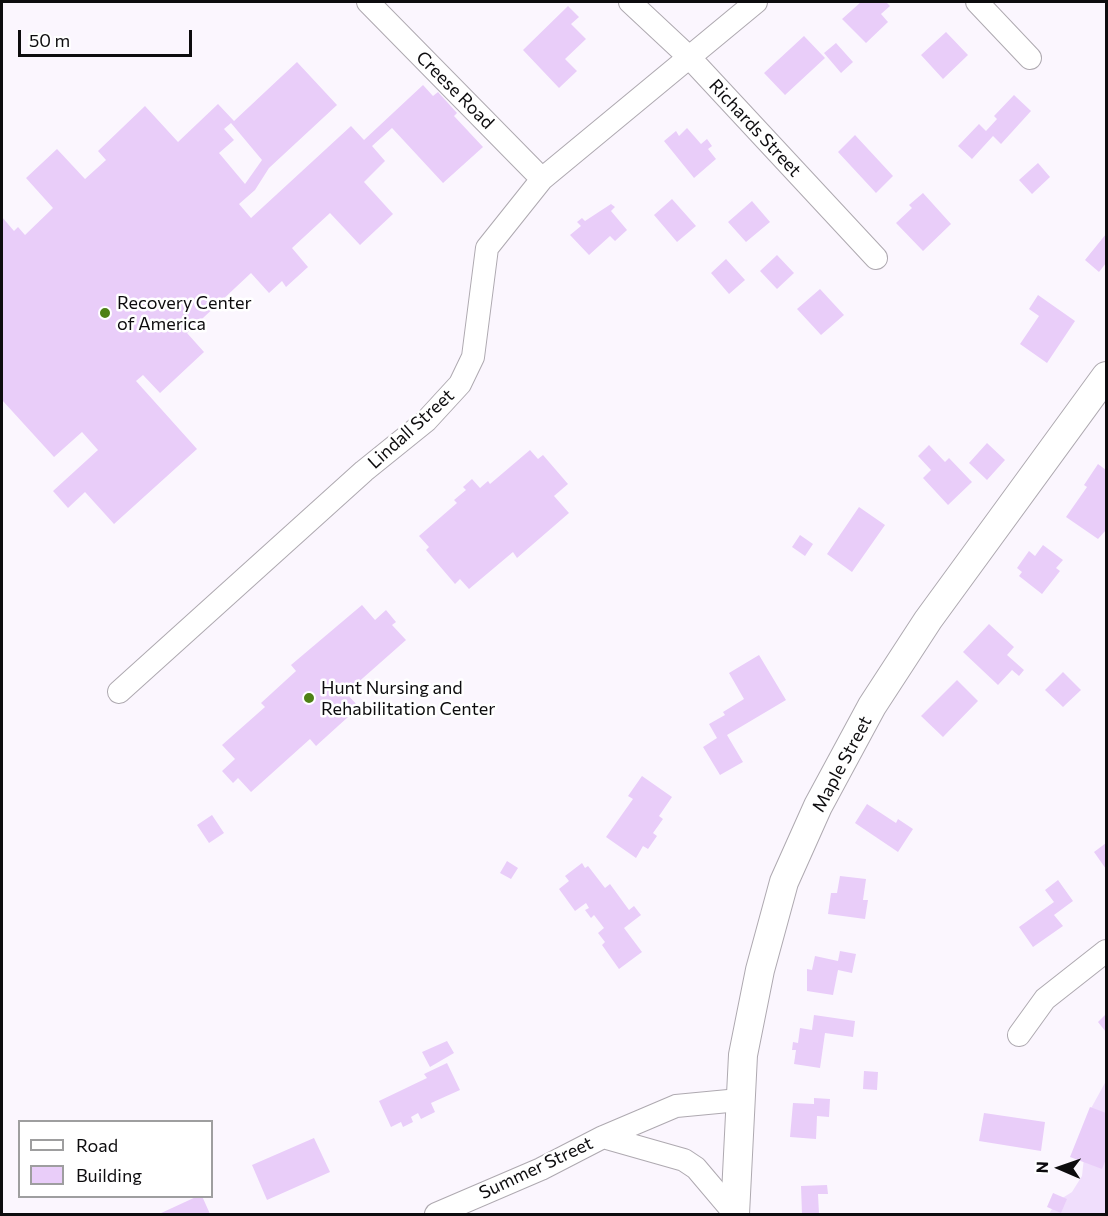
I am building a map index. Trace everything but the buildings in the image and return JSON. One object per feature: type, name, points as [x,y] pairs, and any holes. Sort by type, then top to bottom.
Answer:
[{"type":"main road","name":"Maple Street","points":[[735,1215],[743,1054],[760,970],[784,882],[818,806],[873,706],[928,620],[1107,376]]},
{"type":"street","name":"Creese Road","points":[[368,2],[542,179]]},
{"type":"street","name":"Richards Street","points":[[630,2],[690,58],[876,258]]},
{"type":"street","name":"Lindall Street","points":[[119,692],[364,471],[426,421],[460,384],[473,357],[487,248],[542,179],[756,2]]},
{"type":"street","points":[[977,2],[1030,58]]},
{"type":"street","points":[[1019,1035],[1045,999],[1107,951]]},
{"type":"street","name":"Summer Street","points":[[436,1215],[541,1169],[603,1137],[676,1106],[739,1100]]},
{"type":"street","name":"Summer Street","points":[[603,1137],[684,1160],[696,1168],[735,1215]]},
{"type":"shaded area","points":[[1106,1081],[1106,1214],[1049,1214],[1056,1202],[1072,1192],[1082,1176],[1089,1112]]},
{"type":"place","name":"Recovery Center of America","points":[[105,313]]},
{"type":"place","name":"Hunt Nursing and Rehabilitation Center","points":[[309,698]]}]
